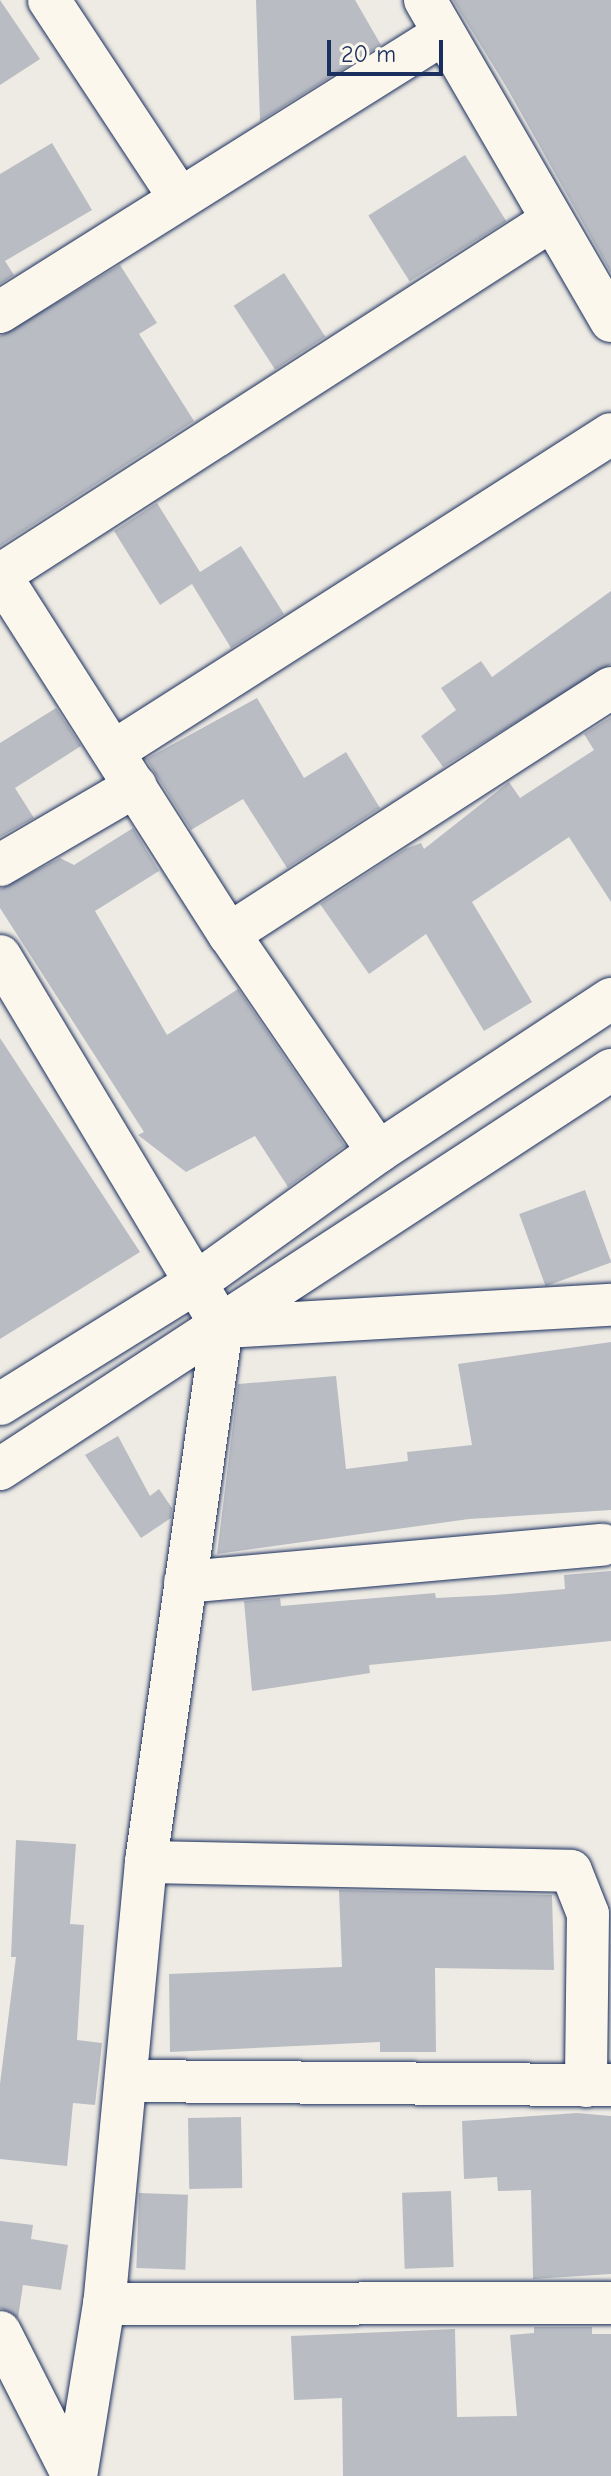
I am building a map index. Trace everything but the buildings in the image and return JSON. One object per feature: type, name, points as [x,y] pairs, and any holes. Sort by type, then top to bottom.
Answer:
[{"type":"street","points":[[49,0],[179,197]]},
{"type":"street","points":[[0,312],[179,197],[434,17],[611,321]]},
{"type":"street","points":[[378,1152],[229,934],[0,575],[552,220]]},
{"type":"street","points":[[114,751],[611,434]]},
{"type":"street","points":[[229,934],[611,688]]},
{"type":"street","points":[[0,865],[136,786]]},
{"type":"street","points":[[0,956],[222,1327],[146,1862],[128,2081],[104,2304],[74,2476]]},
{"type":"street","points":[[0,1404],[197,1282],[378,1152],[611,999]]},
{"type":"street","points":[[0,1469],[222,1327],[611,1070]]},
{"type":"street","points":[[222,1327],[611,1305]]},
{"type":"street","points":[[185,1582],[602,1545]]},
{"type":"street","points":[[128,2081],[598,2085],[588,1914],[571,1871],[146,1862]]},
{"type":"street","points":[[104,2304],[611,2303]]},
{"type":"street","points":[[0,2332],[74,2476]]}]
